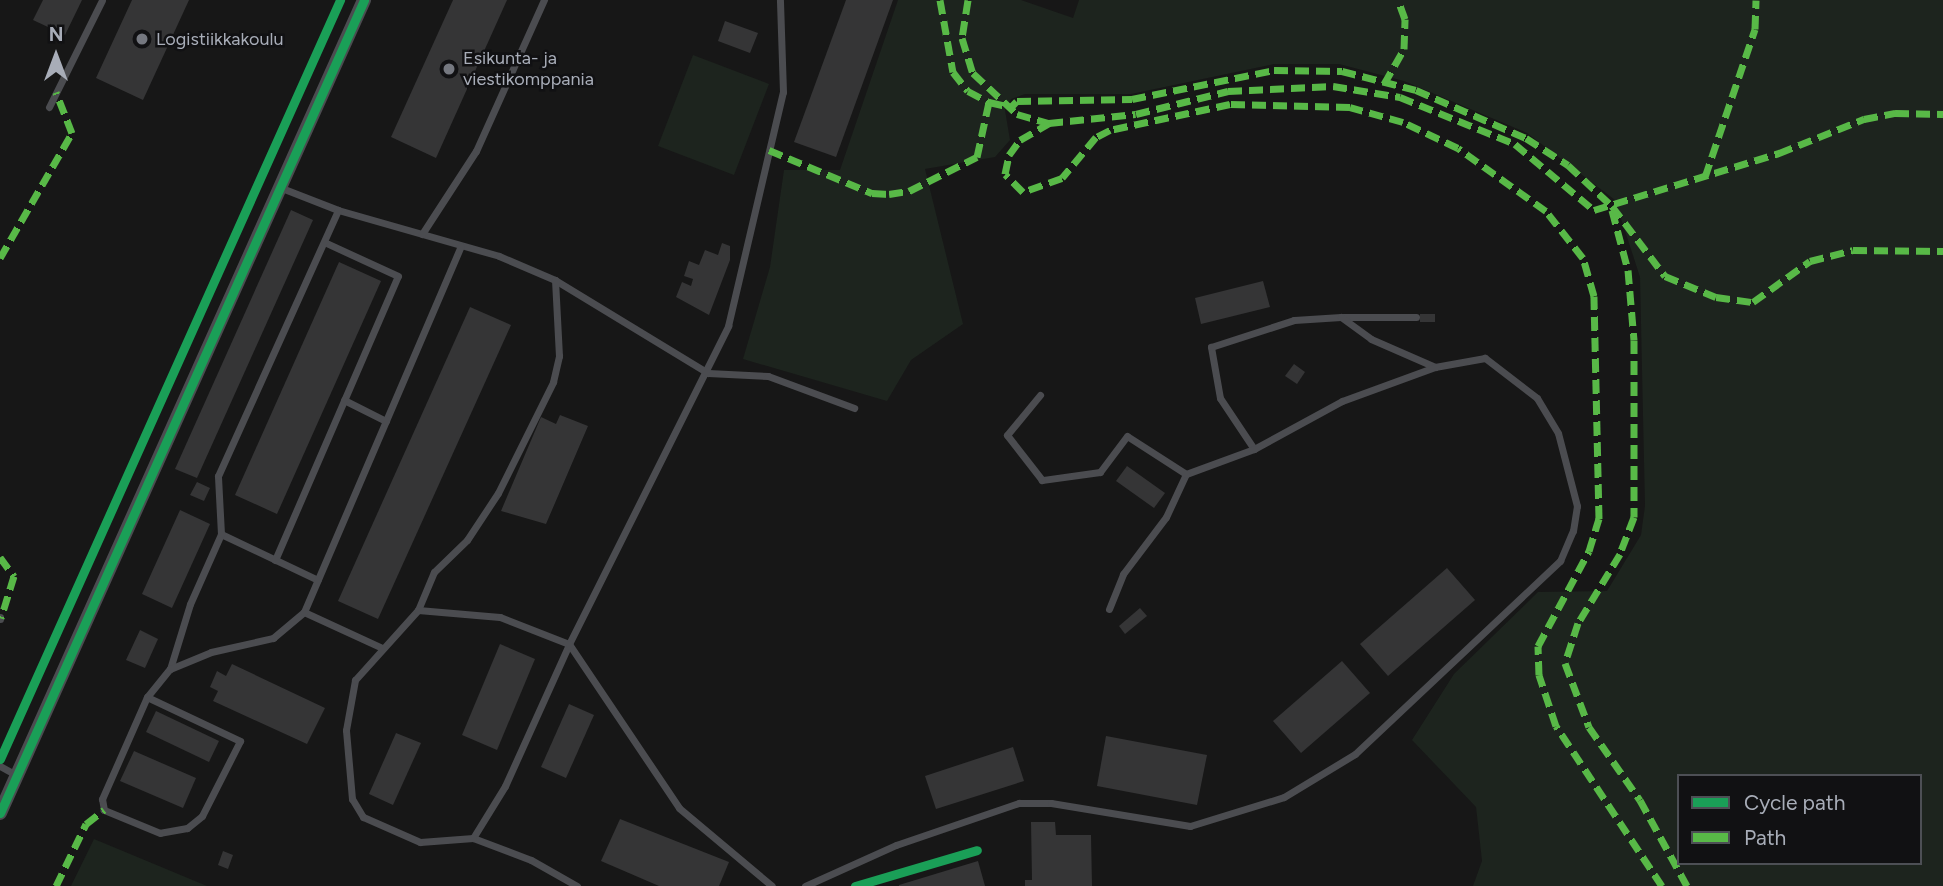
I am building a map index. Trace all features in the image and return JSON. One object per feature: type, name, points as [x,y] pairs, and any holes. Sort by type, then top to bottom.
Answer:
[{"type":"street","points":[[0,813],[364,0]]},
{"type":"lane","points":[[49,107],[102,0]]},
{"type":"lane","points":[[422,234],[476,151],[544,0]]},
{"type":"lane","points":[[473,838],[505,786],[569,644],[708,373],[738,294],[782,100],[780,0]]},
{"type":"lane","points":[[279,187],[338,210],[461,246],[555,281],[708,373],[768,376],[854,408]]},
{"type":"lane","points":[[147,697],[240,741],[202,816],[187,828],[160,833],[104,810],[102,799],[147,697],[170,669],[190,604],[221,534],[218,476],[338,210]]},
{"type":"lane","points":[[275,560],[398,276],[324,242]]},
{"type":"lane","points":[[170,669],[273,638],[304,611],[461,246]]},
{"type":"lane","points":[[555,281],[559,356],[553,382],[498,493],[467,540],[434,572],[418,610],[380,647],[355,680],[346,730],[352,799],[363,817],[420,842],[473,838],[531,860],[577,886]]},
{"type":"lane","points":[[1341,317],[1371,339],[1435,367]]},
{"type":"lane","points":[[1254,449],[1220,398],[1210,347],[1294,320],[1416,317]]},
{"type":"lane","points":[[804,886],[896,845],[1019,803],[1051,803],[1190,826],[1284,797],[1355,754],[1560,561],[1573,531],[1577,506],[1569,458],[1537,398],[1485,358],[1435,367],[1342,401],[1254,449],[1186,474],[1166,517],[1123,574],[1109,609]]},
{"type":"lane","points":[[1040,395],[1007,435],[1042,480],[1100,472],[1127,436],[1186,474]]},
{"type":"lane","points":[[344,400],[386,421]]},
{"type":"lane","points":[[221,534],[318,580]]},
{"type":"lane","points":[[418,610],[500,617],[569,644],[679,808],[772,886]]},
{"type":"lane","points":[[304,611],[380,647]]},
{"type":"lane","points":[[0,766],[17,776]]},
{"type":"shaded area","points":[[898,0],[1021,0],[1073,18],[1079,0],[1943,0],[1943,886],[1473,886],[1482,861],[1476,807],[1412,740],[1454,674],[1538,592],[1607,591],[1641,535],[1645,506],[1640,277],[1615,200],[1527,133],[1404,81],[1339,64],[1274,64],[1131,94],[1025,94],[1011,99],[1005,110],[1010,140],[995,157],[925,169],[963,324],[911,360],[887,401],[743,359],[770,267],[784,170],[840,170]]},
{"type":"shaded area","points":[[693,55],[769,84],[734,175],[658,146]]},
{"type":"shaded area","points":[[94,839],[207,886],[71,886]]},
{"type":"building","points":[[43,0],[82,0],[65,35],[33,20]]},
{"type":"building","name":"Logistiikkakoulu","points":[[132,0],[189,0],[143,100],[96,78]]},
{"type":"building","name":"Esikunta- ja viestikomppania","points":[[453,0],[507,0],[436,158],[391,137]]},
{"type":"building","points":[[846,0],[893,0],[836,157],[794,142]]},
{"type":"building","points":[[725,21],[758,33],[750,53],[718,41]]},
{"type":"building","points":[[291,210],[313,220],[197,478],[175,469]]},
{"type":"building","points":[[722,243],[730,246],[730,260],[709,315],[676,297],[682,282],[691,286],[693,279],[684,276],[689,261],[699,265],[705,250],[718,255]]},
{"type":"building","points":[[339,262],[381,281],[277,514],[235,495]]},
{"type":"building","points":[[1263,281],[1270,307],[1201,324],[1195,298]]},
{"type":"building","points":[[470,307],[511,325],[378,619],[338,601]]},
{"type":"building","points":[[1420,314],[1435,314],[1435,322],[1420,322]]},
{"type":"building","points":[[1294,364],[1305,372],[1297,384],[1285,376]]},
{"type":"building","points":[[560,415],[588,426],[546,524],[501,511],[541,417],[556,424]]},
{"type":"building","points":[[1127,466],[1165,493],[1154,508],[1116,481]]},
{"type":"building","points":[[197,482],[210,488],[204,501],[190,495]]},
{"type":"building","points":[[180,510],[210,524],[172,608],[142,594]]},
{"type":"building","points":[[1447,568],[1475,600],[1388,676],[1360,644]]},
{"type":"building","points":[[1140,608],[1147,616],[1125,634],[1119,626]]},
{"type":"building","points":[[140,630],[158,639],[145,668],[126,660]]},
{"type":"building","points":[[500,644],[535,659],[497,750],[462,735]]},
{"type":"building","points":[[1342,661],[1370,693],[1301,753],[1273,721]]},
{"type":"building","points":[[232,664],[325,708],[307,744],[213,701],[218,691],[210,687],[217,671],[226,676]]},
{"type":"building","points":[[569,704],[594,715],[566,778],[541,767]]},
{"type":"building","points":[[156,711],[219,741],[209,762],[146,732]]},
{"type":"building","points":[[396,733],[421,743],[393,805],[369,794]]},
{"type":"building","points":[[1106,736],[1207,755],[1197,805],[1097,786]]},
{"type":"building","points":[[1013,747],[1024,781],[936,809],[925,776]]},
{"type":"building","points":[[134,751],[196,778],[183,808],[120,781]]},
{"type":"building","points":[[620,819],[729,862],[719,886],[659,886],[601,861]]},
{"type":"building","points":[[1031,822],[1055,822],[1056,835],[1091,835],[1092,886],[1025,886],[1025,880],[1032,880]]},
{"type":"building","points":[[223,851],[233,855],[228,869],[218,865]]},
{"type":"building","points":[[978,861],[985,886],[899,886],[899,885]]},
{"type":"marked path","points":[[940,0],[953,72],[968,91],[989,102]]},
{"type":"marked path","points":[[968,0],[962,38],[973,73],[1017,114],[1049,123]]},
{"type":"marked path","points":[[1384,84],[1404,49],[1405,19],[1398,0]]},
{"type":"marked path","points":[[1705,177],[1755,29],[1756,0]]},
{"type":"marked path","points":[[769,150],[872,193],[889,194],[909,191],[977,157],[989,102],[1011,107],[1017,101],[1132,99],[1274,70],[1342,71],[1416,90],[1526,138],[1568,165],[1612,206],[1665,276],[1716,297],[1753,302],[1810,261],[1853,250],[1943,251]]},
{"type":"marked path","points":[[1662,886],[1556,726],[1539,675],[1538,646],[1589,551],[1599,519],[1594,296],[1583,258],[1546,211],[1458,148],[1403,122],[1350,107],[1230,104],[1110,130],[1096,137],[1062,178],[1023,192],[1005,174],[1009,155],[1020,140],[1049,123],[1136,114],[1228,91],[1333,86],[1400,97],[1515,144],[1594,210],[1779,153],[1864,119],[1895,113],[1943,114]]},
{"type":"marked path","points":[[0,258],[72,133],[56,92]]},
{"type":"marked path","points":[[1612,210],[1628,270],[1634,340],[1634,517],[1620,554],[1578,623],[1565,663],[1589,727],[1640,800],[1687,886]]},
{"type":"marked path","points":[[0,557],[14,576],[1,618]]},
{"type":"marked path","points":[[56,886],[86,824],[104,810]]},
{"type":"cycle path","points":[[0,759],[340,0]]},
{"type":"cycle path","points":[[0,813],[364,0]]},
{"type":"cycle path","points":[[855,886],[977,850]]},
{"type":"place","name":"Logistiikkakoulu","points":[[142,39]]},
{"type":"place","name":"Esikunta- ja viestikomppania","points":[[449,69]]}]
